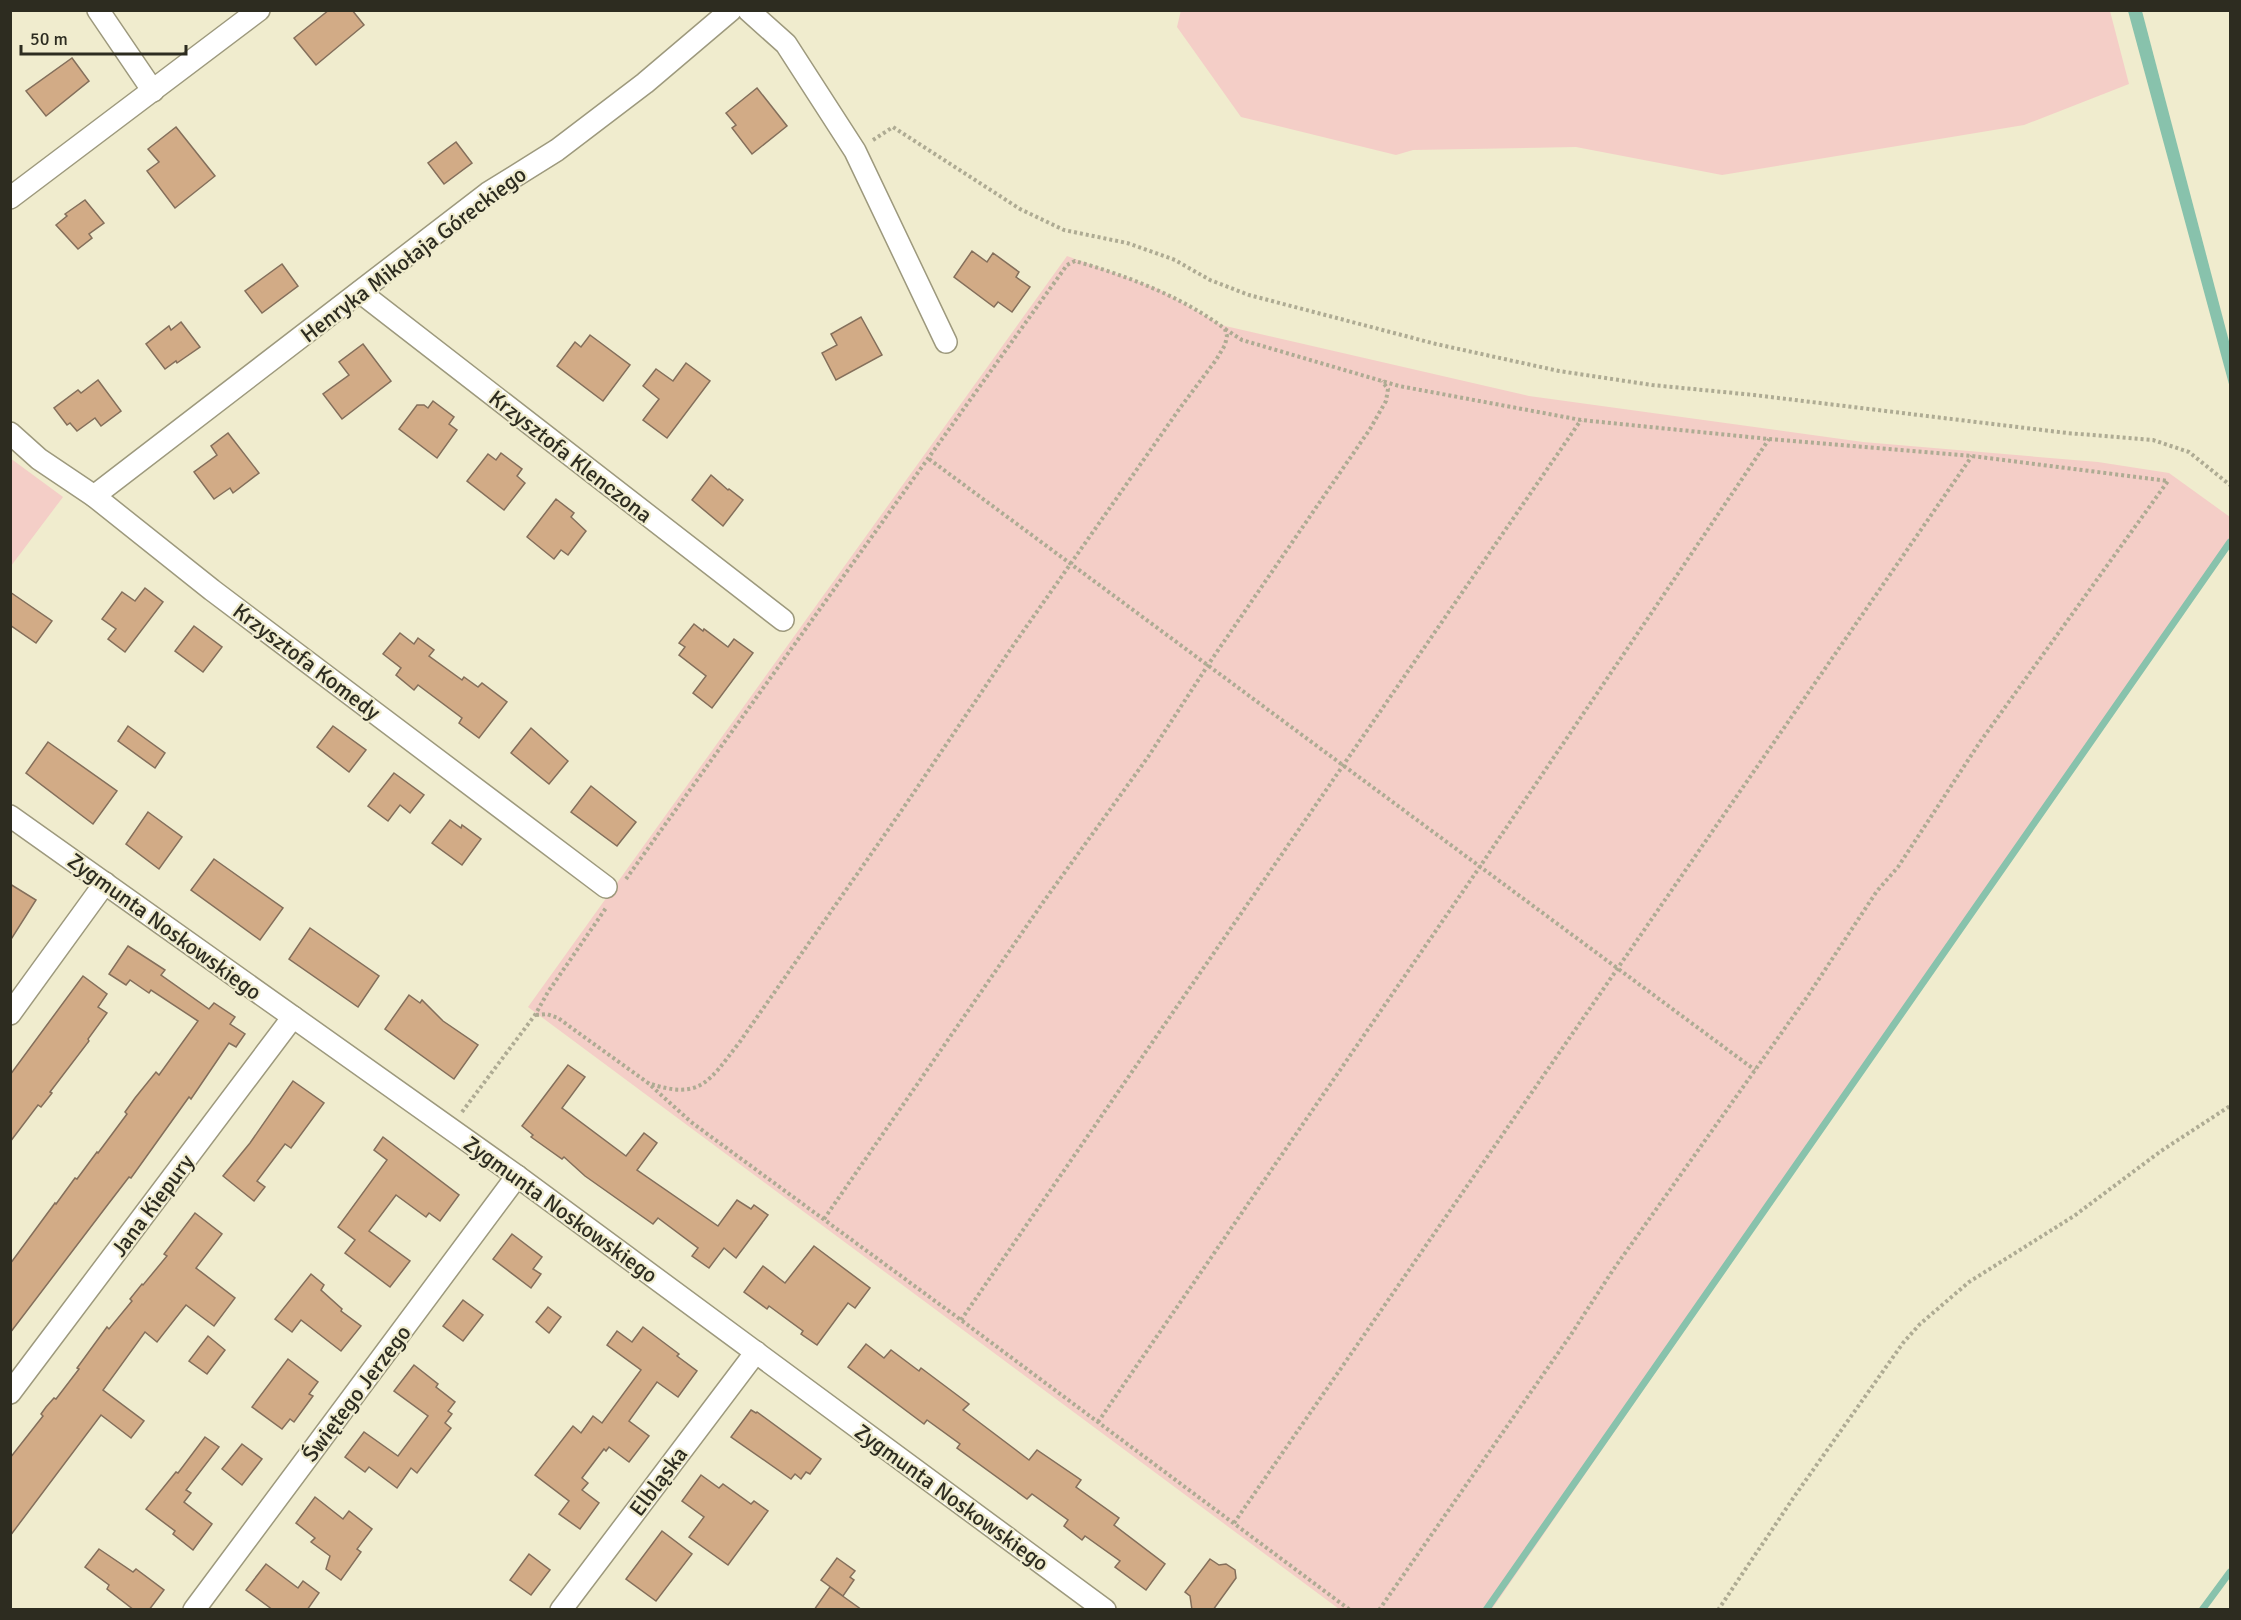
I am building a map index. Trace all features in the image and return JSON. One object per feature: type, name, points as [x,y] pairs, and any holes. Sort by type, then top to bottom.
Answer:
[{"type":"street","points":[[98,10],[153,91]]},
{"type":"street","points":[[10,198],[259,10]]},
{"type":"street","name":"Henryka Mikołaja Góreckiego","points":[[94,496],[488,193],[557,150],[645,83],[731,10]]},
{"type":"street","points":[[748,10],[786,44],[855,151],[946,342]]},
{"type":"street","name":"Krzysztofa Klenczona","points":[[360,292],[783,620]]},
{"type":"street","name":"Krzysztofa Komedy","points":[[10,433],[39,459],[94,496],[212,590],[611,893]]},
{"type":"street","name":"Zygmunta Noskowskiego","points":[[10,816],[518,1176],[1105,1610]]},
{"type":"street","points":[[10,1014],[105,883]]},
{"type":"street","name":"Jana Kiepury","points":[[10,1393],[293,1017]]},
{"type":"street","name":"Świętego Jerzego","points":[[194,1610],[518,1176]]},
{"type":"street","name":"Elbląska","points":[[561,1610],[756,1352]]},
{"type":"path","points":[[855,151],[893,127],[1020,209],[1064,230],[1102,236],[1150,251],[1174,260],[1210,280],[1248,295],[1436,344],[1559,371],[1652,385],[2067,433],[2153,440],[2189,452],[2230,485]]},
{"type":"path","points":[[458,1117],[535,1015],[611,893],[1067,265],[1075,261],[1101,268],[1160,291],[1242,340],[1382,381],[1581,420],[1972,456],[2168,481],[1980,742],[1898,867],[1877,891],[1807,997],[1613,1270],[1570,1336],[1380,1610]]},
{"type":"path","points":[[648,1083],[669,1090],[686,1090],[702,1085],[713,1076],[904,807],[1004,658],[1216,360],[1225,345],[1227,336],[1225,329]]},
{"type":"path","points":[[824,1219],[1044,901],[1148,757],[1212,659],[1370,429],[1386,401],[1388,389],[1382,381]]},
{"type":"path","points":[[961,1320],[1581,420]]},
{"type":"path","points":[[1098,1422],[1479,868],[1769,439]]},
{"type":"path","points":[[1234,1523],[1972,456]]},
{"type":"path","points":[[928,459],[1755,1070]]},
{"type":"path","points":[[535,1015],[547,1014],[558,1018],[648,1083],[691,1122],[1350,1610]]},
{"type":"path","points":[[1719,1610],[1796,1494],[1903,1343],[1920,1324],[1969,1282],[2074,1216],[2161,1151],[2230,1106]]},
{"type":"shaded area","points":[[1181,10],[2110,11],[2129,84],[2024,125],[1722,175],[1576,147],[1413,150],[1396,155],[1241,117],[1177,27]]},
{"type":"shaded area","points":[[2128,11],[2142,11],[2230,345],[2230,388]]},
{"type":"shaded area","points":[[1067,256],[1158,289],[1221,325],[1529,396],[1863,442],[2098,462],[2169,473],[2230,517],[2230,540],[1492,1609],[1339,1609],[528,1007]]},
{"type":"shaded area","points":[[10,458],[63,497],[11,566],[10,566]]},
{"type":"building","points":[[329,10],[352,10],[364,25],[316,65],[294,38]]},
{"type":"building","points":[[72,58],[89,81],[46,116],[26,91]]},
{"type":"building","points":[[757,88],[787,126],[752,154],[732,128],[736,125],[726,113]]},
{"type":"building","points":[[176,127],[215,176],[175,208],[147,171],[159,162],[148,149]]},
{"type":"building","points":[[456,142],[472,163],[444,184],[428,163]]},
{"type":"building","points":[[85,200],[104,223],[89,234],[92,238],[78,249],[56,225],[67,216],[65,214]]},
{"type":"building","points":[[972,251],[987,262],[993,253],[1019,272],[1016,277],[1030,287],[1012,312],[998,302],[994,307],[954,277]]},
{"type":"building","points":[[282,264],[298,286],[262,313],[245,291]]},
{"type":"building","points":[[861,317],[882,355],[836,380],[822,353],[837,345],[831,334]]},
{"type":"building","points":[[181,322],[200,347],[165,369],[146,344],[169,326],[171,330]]},
{"type":"building","points":[[590,335],[630,365],[603,401],[557,366],[575,342],[581,347]]},
{"type":"building","points":[[363,344],[391,381],[342,419],[323,394],[349,375],[339,362]]},
{"type":"building","points":[[686,363],[710,381],[667,438],[643,420],[659,399],[643,386],[656,369],[673,381]]},
{"type":"building","points":[[98,380],[121,411],[101,426],[95,418],[77,431],[70,423],[67,425],[54,408],[78,390],[81,393]]},
{"type":"building","points":[[433,401],[454,417],[449,424],[457,430],[437,458],[399,429],[417,405],[424,405],[428,408]]},
{"type":"building","points":[[228,433],[259,473],[233,493],[230,488],[214,499],[194,472],[217,455],[211,446]]},
{"type":"building","points":[[501,453],[522,469],[517,476],[525,483],[504,510],[467,481],[488,454],[496,460]]},
{"type":"building","points":[[711,475],[743,500],[723,526],[692,500]]},
{"type":"building","points":[[556,499],[574,513],[571,517],[586,531],[568,555],[561,550],[554,559],[527,537]]},
{"type":"building","points":[[145,588],[163,602],[125,652],[108,639],[116,629],[102,619],[122,592],[135,601]]},
{"type":"building","points":[[10,592],[52,621],[36,643],[10,625]]},
{"type":"building","points":[[694,624],[728,647],[734,639],[753,653],[712,708],[693,693],[706,676],[679,655],[685,647],[679,643]]},
{"type":"building","points":[[194,626],[222,647],[203,672],[175,651]]},
{"type":"building","points":[[400,633],[414,644],[418,638],[434,650],[429,656],[462,680],[464,677],[478,687],[482,683],[507,702],[479,738],[459,723],[462,718],[418,685],[414,690],[396,675],[401,668],[383,654]]},
{"type":"building","points":[[128,726],[165,753],[155,768],[118,741]]},
{"type":"building","points":[[333,726],[366,750],[349,772],[317,747]]},
{"type":"building","points":[[531,728],[568,761],[549,784],[511,753]]},
{"type":"building","points":[[48,742],[117,791],[93,824],[26,773]]},
{"type":"building","points":[[394,773],[424,795],[410,813],[400,805],[388,821],[368,806]]},
{"type":"building","points":[[591,786],[636,822],[617,846],[571,812]]},
{"type":"building","points":[[148,812],[182,837],[159,869],[126,844]]},
{"type":"building","points":[[450,820],[461,828],[462,825],[481,839],[462,865],[432,843]]},
{"type":"building","points":[[214,859],[283,908],[260,940],[191,890]]},
{"type":"building","points":[[10,884],[36,900],[10,941]]},
{"type":"building","points":[[310,928],[379,976],[358,1007],[289,959]]},
{"type":"building","points":[[128,946],[165,970],[161,975],[209,1009],[214,1003],[235,1017],[230,1024],[245,1034],[236,1047],[229,1043],[191,1099],[189,1097],[131,1178],[129,1177],[10,1333],[10,1264],[55,1203],[98,1153],[127,1114],[125,1112],[135,1098],[156,1072],[159,1075],[198,1021],[151,990],[149,993],[130,980],[126,985],[109,974]]},
{"type":"building","points":[[83,976],[107,994],[98,1007],[107,1013],[50,1092],[52,1093],[41,1107],[38,1105],[10,1142],[10,1075]]},
{"type":"building","points":[[409,995],[420,1003],[422,1000],[443,1021],[478,1045],[454,1079],[385,1029]]},
{"type":"building","points":[[568,1065],[585,1077],[562,1108],[626,1156],[644,1133],[657,1143],[637,1170],[718,1226],[737,1200],[751,1209],[754,1205],[768,1215],[736,1258],[724,1248],[709,1268],[692,1256],[698,1248],[658,1218],[653,1224],[585,1176],[564,1157],[562,1159],[531,1137],[533,1135],[522,1126]]},
{"type":"building","points":[[293,1081],[324,1103],[291,1148],[285,1144],[257,1181],[265,1187],[254,1201],[223,1176],[250,1143]]},
{"type":"building","points":[[383,1137],[459,1195],[440,1221],[429,1213],[426,1217],[396,1195],[369,1231],[410,1261],[390,1287],[345,1253],[355,1240],[338,1227],[387,1160],[374,1150]]},
{"type":"building","points":[[195,1213],[222,1234],[196,1268],[235,1298],[214,1326],[186,1305],[157,1342],[145,1332],[103,1390],[144,1421],[131,1438],[101,1415],[10,1536],[10,1458],[43,1416],[41,1414],[46,1407],[54,1398],[56,1399],[79,1369],[77,1368],[107,1327],[109,1329],[132,1301],[130,1299],[167,1256],[164,1254]]},
{"type":"building","points":[[512,1234],[542,1257],[533,1269],[541,1274],[531,1288],[493,1259]]},
{"type":"building","points":[[814,1246],[870,1288],[855,1308],[848,1303],[817,1345],[801,1334],[803,1331],[769,1306],[767,1309],[744,1292],[763,1266],[785,1283]]},
{"type":"building","points":[[311,1274],[324,1285],[321,1290],[342,1309],[341,1311],[361,1326],[341,1351],[301,1320],[292,1332],[275,1319]]},
{"type":"building","points":[[463,1300],[483,1315],[463,1341],[443,1326]]},
{"type":"building","points":[[548,1307],[561,1317],[549,1333],[536,1322]]},
{"type":"building","points":[[643,1327],[679,1354],[677,1356],[697,1371],[678,1397],[657,1382],[629,1421],[649,1436],[629,1462],[609,1447],[606,1451],[604,1449],[582,1478],[588,1483],[582,1490],[599,1503],[580,1529],[559,1514],[569,1501],[535,1475],[573,1426],[581,1433],[593,1416],[602,1423],[641,1370],[607,1345],[617,1331],[632,1342]]},
{"type":"building","points":[[208,1336],[225,1350],[207,1374],[189,1361]]},
{"type":"building","points":[[866,1344],[884,1358],[891,1350],[919,1371],[921,1368],[969,1404],[963,1410],[1029,1460],[1037,1450],[1081,1480],[1076,1487],[1119,1518],[1114,1525],[1165,1564],[1146,1590],[1115,1567],[1120,1561],[1085,1536],[1082,1540],[1064,1526],[1068,1520],[1032,1494],[1027,1499],[957,1448],[960,1444],[927,1420],[924,1424],[848,1367]]},
{"type":"building","points":[[288,1359],[318,1382],[309,1394],[313,1396],[294,1422],[290,1419],[282,1429],[252,1407]]},
{"type":"building","points":[[414,1365],[438,1384],[436,1387],[455,1402],[448,1411],[452,1414],[445,1423],[451,1428],[417,1473],[411,1468],[397,1488],[369,1467],[365,1472],[345,1457],[364,1432],[398,1456],[428,1416],[394,1391]]},
{"type":"building","points":[[751,1410],[757,1412],[821,1459],[810,1474],[806,1472],[801,1479],[795,1474],[791,1479],[731,1437]]},
{"type":"building","points":[[205,1437],[219,1447],[186,1490],[191,1493],[184,1502],[212,1524],[193,1550],[173,1534],[175,1531],[146,1509],[176,1472],[178,1473]]},
{"type":"building","points":[[242,1444],[262,1459],[242,1485],[222,1469]]},
{"type":"building","points":[[701,1475],[719,1488],[723,1484],[751,1504],[754,1501],[768,1511],[728,1565],[689,1537],[704,1517],[682,1501]]},
{"type":"building","points":[[315,1497],[343,1519],[349,1511],[372,1529],[357,1549],[361,1552],[341,1580],[326,1569],[330,1556],[311,1542],[315,1538],[296,1523]]},
{"type":"building","points":[[662,1531],[692,1554],[656,1601],[626,1579]]},
{"type":"building","points":[[99,1549],[133,1572],[136,1569],[164,1590],[149,1610],[134,1610],[107,1589],[109,1585],[85,1567]]},
{"type":"building","points":[[529,1554],[550,1570],[531,1595],[510,1580]]},
{"type":"building","points":[[837,1558],[855,1571],[850,1577],[854,1580],[843,1596],[821,1580]]},
{"type":"building","points":[[1210,1559],[1219,1565],[1226,1564],[1235,1570],[1236,1578],[1213,1610],[1192,1610],[1190,1596],[1185,1592]]},
{"type":"building","points":[[266,1564],[298,1588],[303,1581],[319,1593],[307,1610],[273,1610],[246,1590]]},
{"type":"building","points":[[830,1587],[862,1610],[814,1610]]},
{"type":"waterway","points":[[1486,1610],[2230,542]]},
{"type":"waterway","points":[[2202,1610],[2230,1572]]}]
